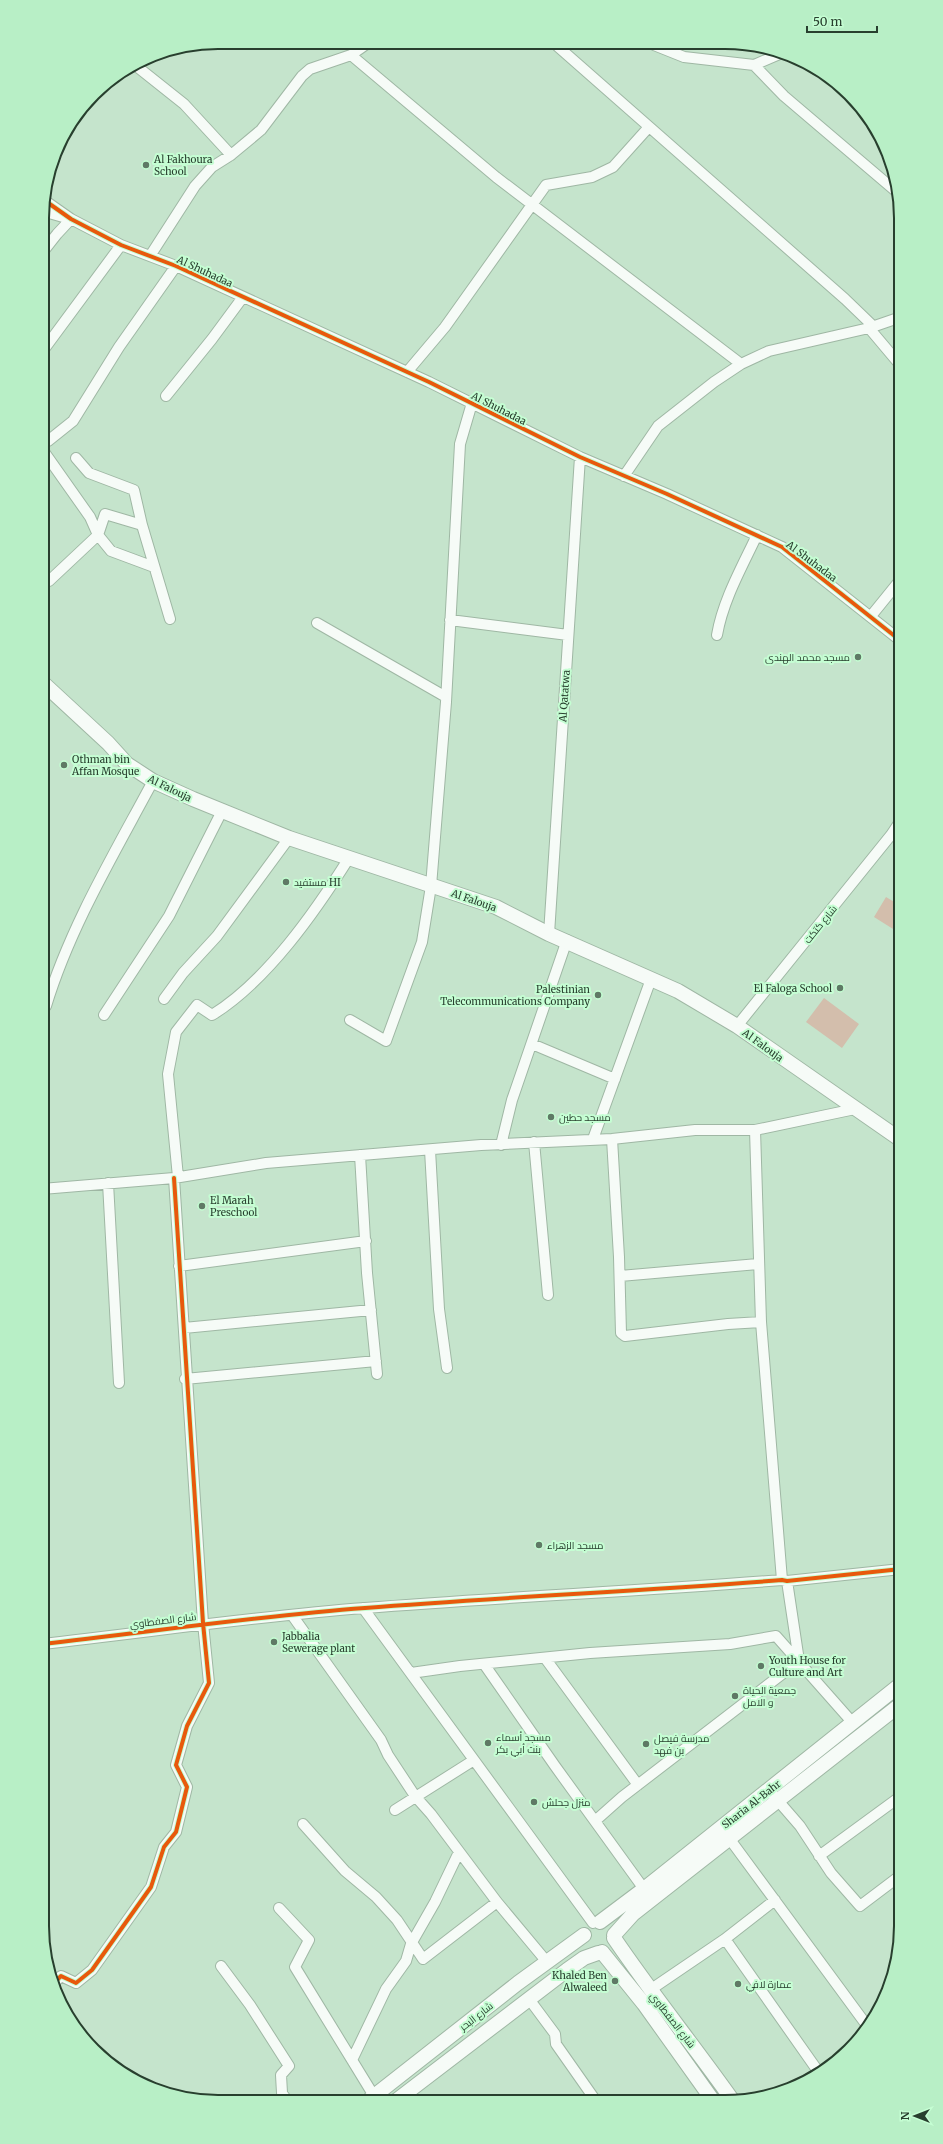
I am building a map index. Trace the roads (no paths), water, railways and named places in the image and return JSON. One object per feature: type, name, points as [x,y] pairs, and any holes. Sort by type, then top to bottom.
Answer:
[{"type":"main road","name":"Al Falouja","points":[[49,688],[108,743],[127,764],[153,781],[289,838],[496,907],[550,934],[567,940],[651,979],[678,992],[737,1026],[894,1135]]},
{"type":"main road","name":"Sharia Al-Bahr","points":[[774,1794],[852,1722],[894,1689]]},
{"type":"main road","name":"Sharia Al-Bahr","points":[[596,1922],[725,1832],[774,1794],[894,1709]]},
{"type":"main road","name":"Sharia Al-Bahr","points":[[614,1936],[633,1914],[725,1832]]},
{"type":"main road","points":[[596,1922],[608,1924],[614,1936],[611,1947],[600,1952],[588,1949],[585,1945],[585,1930],[596,1922]]},
{"type":"main road","name":"شارع البحر","points":[[376,2095],[584,1935]]},
{"type":"main road","name":"شارع الصفطاوي","points":[[614,1936],[650,1990],[693,2044],[729,2095]]},
{"type":"main road","name":"شارع الصفطاوي","points":[[600,1952],[644,2004],[709,2095]]},
{"type":"main road","name":"شارع البحر","points":[[404,2095],[584,1958],[600,1952]]},
{"type":"street","points":[[150,256],[195,186],[212,167],[231,155],[261,130],[302,76],[310,69],[351,55],[360,49]]},
{"type":"street","points":[[560,49],[845,299],[871,327],[894,357]]},
{"type":"street","points":[[664,49],[684,57],[754,65],[774,56]]},
{"type":"street","points":[[351,55],[458,147],[741,364]]},
{"type":"street","points":[[754,65],[784,96],[891,186]]},
{"type":"street","points":[[139,68],[184,104],[231,155]]},
{"type":"street","points":[[407,372],[445,327],[546,186],[592,177],[613,167],[648,128]]},
{"type":"street","points":[[49,204],[71,219]]},
{"type":"street","points":[[49,213],[71,219]]},
{"type":"street","points":[[49,244],[71,219]]},
{"type":"street","name":"Al Shuhadaa","points":[[71,219],[121,245],[176,266],[407,372],[580,457],[782,547],[871,616],[894,636]]},
{"type":"street","points":[[49,343],[121,245]]},
{"type":"street","points":[[49,438],[73,421],[119,348],[176,266]]},
{"type":"street","points":[[166,396],[212,339],[243,297]]},
{"type":"street","points":[[624,476],[658,426],[708,387],[741,364],[769,351],[871,327],[894,319]]},
{"type":"street","points":[[350,1020],[386,1041],[422,942],[431,886],[446,697],[460,444],[472,403]]},
{"type":"street","points":[[49,450],[90,517],[98,535],[111,551],[154,567]]},
{"type":"street","name":"Al Qatatwa","points":[[550,934],[580,457]]},
{"type":"street","points":[[76,458],[89,473],[134,490],[142,525],[170,619]]},
{"type":"street","points":[[49,581],[98,535],[105,514],[142,525]]},
{"type":"street","points":[[717,635],[720,618],[737,576],[757,535]]},
{"type":"street","points":[[871,616],[894,588]]},
{"type":"street","points":[[450,620],[568,635]]},
{"type":"street","points":[[317,623],[446,697]]},
{"type":"street","points":[[49,996],[54,978],[70,940],[153,781]]},
{"type":"street","points":[[104,1015],[169,916],[222,811]]},
{"type":"street","name":"شارع كتكت","points":[[737,1026],[894,830]]},
{"type":"street","points":[[164,999],[183,973],[217,936],[289,838]]},
{"type":"street","points":[[57,1978],[61,1976],[76,1983],[92,1970],[151,1887],[164,1847],[176,1832],[187,1787],[176,1765],[188,1726],[209,1683],[203,1623],[185,1379],[184,1328],[179,1266],[176,1177],[168,1074],[176,1032],[197,1005],[212,1014],[239,996],[281,951],[322,901],[349,858]]},
{"type":"street","points":[[501,1144],[512,1100],[567,940]]},
{"type":"street","points":[[593,1139],[651,979]]},
{"type":"street","points":[[532,1044],[615,1079]]},
{"type":"street","points":[[49,1188],[176,1177],[266,1163],[501,1144],[612,1139],[695,1130],[755,1130],[855,1109]]},
{"type":"street","points":[[755,1130],[762,1322],[784,1581],[799,1661]]},
{"type":"street","points":[[612,1139],[620,1276],[620,1333],[625,1336],[728,1324],[762,1322]]},
{"type":"street","points":[[534,1142],[548,1295]]},
{"type":"street","points":[[430,1150],[439,1309],[447,1368]]},
{"type":"street","points":[[360,1156],[377,1374]]},
{"type":"street","points":[[108,1182],[119,1383]]},
{"type":"street","points":[[179,1266],[366,1241]]},
{"type":"street","points":[[620,1276],[758,1264]]},
{"type":"street","points":[[184,1328],[371,1310]]},
{"type":"street","points":[[185,1379],[376,1361]]},
{"type":"street","name":"شارع الصفطاوي","points":[[49,1643],[203,1623],[292,1616],[363,1608],[784,1581],[894,1571]]},
{"type":"street","points":[[363,1608],[474,1760],[596,1922]]},
{"type":"street","points":[[292,1616],[382,1740],[388,1755],[415,1796],[431,1814],[497,1902],[547,1962]]},
{"type":"street","points":[[411,1673],[590,1653],[730,1644],[776,1636],[852,1722]]},
{"type":"street","points":[[545,1658],[638,1785]]},
{"type":"street","points":[[595,1821],[638,1785],[799,1661]]},
{"type":"street","points":[[484,1664],[644,1889]]},
{"type":"street","points":[[395,1810],[474,1760]]},
{"type":"street","points":[[774,1794],[800,1826],[831,1873],[860,1906],[894,1880]]},
{"type":"street","points":[[820,1856],[894,1801]]},
{"type":"street","points":[[303,1824],[345,1871],[376,1897],[397,1920],[411,1944],[423,1959],[497,1902]]},
{"type":"street","points":[[725,1832],[864,2022]]},
{"type":"street","points":[[352,2060],[386,1989],[406,1961],[411,1944],[435,1902],[459,1852]]},
{"type":"street","points":[[650,1990],[725,1938],[775,1900]]},
{"type":"street","points":[[279,1908],[309,1940],[295,1967],[336,2037],[352,2060],[370,2095]]},
{"type":"street","points":[[725,1938],[816,2069]]},
{"type":"street","points":[[221,1966],[250,2005],[289,2066],[281,2075],[283,2095]]},
{"type":"street","points":[[529,1999],[555,2034],[556,2044],[592,2095]]},
{"type":"place","name":"Al Fakhoura School","points":[[146,165]]},
{"type":"place","name":"مسجد محمد الهندى","points":[[858,657]]},
{"type":"place","name":"Othman bin Affan Mosque","points":[[64,765]]},
{"type":"place","name":"مستفيد HI","points":[[286,882]]},
{"type":"place","name":"El Faloga School","points":[[840,988]]},
{"type":"place","name":"Palestinian Telecommunications Company","points":[[598,995]]},
{"type":"place","name":"مسجد حطين","points":[[551,1117]]},
{"type":"place","name":"El Marah Preschool","points":[[202,1206]]},
{"type":"place","name":"مسجد الزهراء","points":[[539,1545]]},
{"type":"place","name":"Jabbalia Sewerage plant","points":[[274,1642]]},
{"type":"place","name":"Youth House for Culture and Art","points":[[761,1666]]},
{"type":"place","name":"جمعية الحياة و الامل","points":[[735,1696]]},
{"type":"place","name":"مسجد أسماء بنت أبي بكر","points":[[488,1743]]},
{"type":"place","name":"مدرسة فيصل بن فهد","points":[[646,1744]]},
{"type":"place","name":"منزل جحلش","points":[[534,1802]]},
{"type":"place","name":"Khaled Ben Alwaleed","points":[[615,1981]]},
{"type":"place","name":"عمارة لافي","points":[[738,1984]]}]
